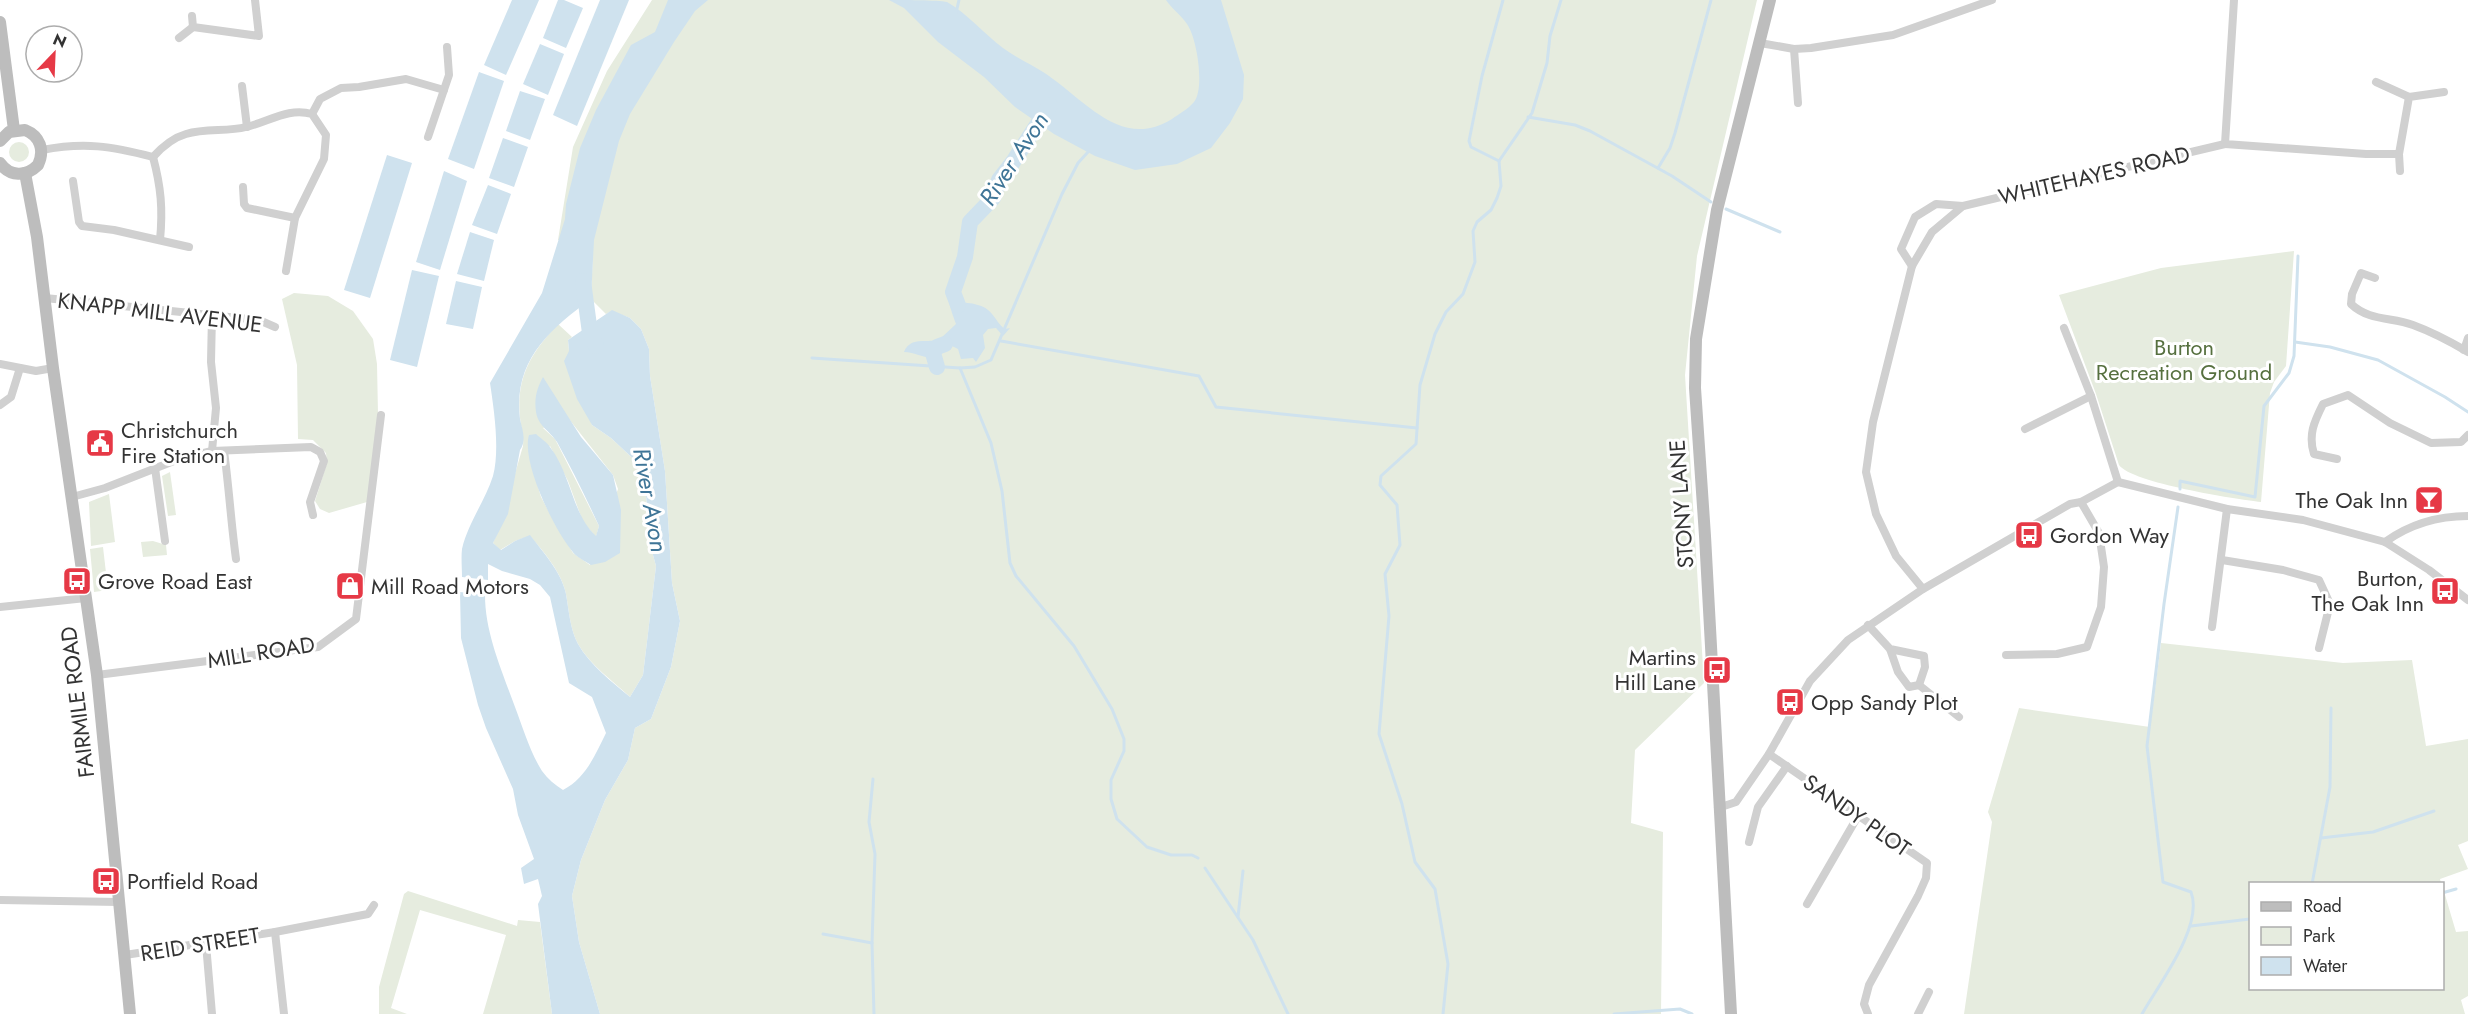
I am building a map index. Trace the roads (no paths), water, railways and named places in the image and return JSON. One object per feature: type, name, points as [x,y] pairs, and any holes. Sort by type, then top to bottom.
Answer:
[{"type":"main road","name":"STONY LANE","points":[[1731,1014],[1695,388],[1696,339],[1717,210],[1770,0]]},
{"type":"main road","points":[[0,22],[14,130]]},
{"type":"main road","points":[[0,141],[14,130],[24,130],[32,133],[40,143],[42,150],[38,165],[25,173],[13,173],[0,163]]},
{"type":"main road","name":"FAIRMILE ROAD","points":[[25,173],[45,298],[97,675],[130,1014]]},
{"type":"street","points":[[179,38],[194,27],[259,40],[255,0]]},
{"type":"street","points":[[1760,43],[1794,49],[1893,35],[1992,0]]},
{"type":"street","points":[[2225,144],[2234,0]]},
{"type":"street","points":[[192,16],[194,27]]},
{"type":"street","points":[[428,137],[449,75],[447,47]]},
{"type":"street","points":[[1794,49],[1798,103]]},
{"type":"street","points":[[312,114],[320,99],[341,88],[406,79],[444,90]]},
{"type":"street","points":[[2376,82],[2409,97],[2444,92]]},
{"type":"street","points":[[242,86],[247,127]]},
{"type":"street","points":[[2400,171],[2399,154],[2409,97]]},
{"type":"street","points":[[153,157],[164,145],[185,134],[247,127],[286,113],[312,114],[326,135],[324,159],[296,218],[286,271]]},
{"type":"street","points":[[42,150],[90,144],[114,147],[153,157]]},
{"type":"street","name":"WHITEHAYES ROAD","points":[[1912,266],[1901,249],[1915,217],[1936,204],[1963,206],[2225,144],[2367,154],[2399,154]]},
{"type":"street","points":[[153,157],[159,179],[163,211],[160,240]]},
{"type":"street","points":[[73,181],[79,222],[82,226],[114,230],[189,247]]},
{"type":"street","points":[[243,187],[244,204],[247,208],[296,218]]},
{"type":"street","name":"WHITEHAYES ROAD","points":[[1923,590],[1896,556],[1876,514],[1866,472],[1873,422],[1912,266],[1932,232],[1963,206]]},
{"type":"street","points":[[2375,278],[2361,273],[2352,294],[2351,304],[2359,313],[2410,324],[2466,351],[2468,338]]},
{"type":"street","name":"KNAPP MILL AVENUE","points":[[45,298],[259,320],[275,327]]},
{"type":"street","points":[[212,315],[211,362],[216,408],[212,451]]},
{"type":"street","points":[[2064,328],[2091,396],[2118,482]]},
{"type":"street","points":[[0,364],[36,371],[53,368]]},
{"type":"street","points":[[0,405],[11,397],[20,368]]},
{"type":"street","points":[[2337,459],[2314,454],[2310,442],[2312,427],[2323,404],[2348,395],[2390,423],[2431,443],[2461,442],[2468,435]]},
{"type":"street","points":[[2025,429],[2091,396]]},
{"type":"street","name":"MILL ROAD","points":[[97,675],[318,647],[356,618],[381,415]]},
{"type":"street","points":[[72,496],[105,488],[179,459],[212,451],[306,447],[316,449],[323,456],[324,461],[310,501],[313,515]]},
{"type":"street","points":[[224,451],[236,559]]},
{"type":"street","points":[[155,468],[165,541]]},
{"type":"street","points":[[1718,808],[1736,802],[1769,754],[1810,681],[1848,639],[1923,590],[2070,504],[2081,502],[2118,482],[2228,509],[2303,520],[2385,542],[2429,570],[2468,600]]},
{"type":"street","points":[[2006,655],[2057,654],[2087,647],[2101,607],[2104,567],[2099,533],[2081,502]]},
{"type":"street","points":[[2212,627],[2228,509]]},
{"type":"street","points":[[2385,542],[2400,531],[2417,524],[2450,516],[2468,516]]},
{"type":"street","points":[[2222,560],[2283,570],[2319,580],[2330,604],[2319,648]]},
{"type":"street","points":[[0,608],[86,598]]},
{"type":"street","points":[[1868,625],[1890,649],[1898,672],[1909,687],[1919,685],[1959,717]]},
{"type":"street","points":[[1890,649],[1924,656],[1925,667],[1919,685]]},
{"type":"street","name":"SANDY PLOT","points":[[1769,754],[1927,863],[1926,878],[1918,896],[1869,985],[1864,1004],[1868,1014]]},
{"type":"street","points":[[1749,842],[1758,807],[1787,766]]},
{"type":"street","points":[[1807,904],[1858,816]]},
{"type":"street","points":[[0,900],[119,903]]},
{"type":"street","name":"REID STREET","points":[[124,955],[206,944],[368,914],[374,904]]},
{"type":"street","name":"REID STREET","points":[[275,932],[284,1014]]},
{"type":"street","points":[[206,944],[212,1014]]},
{"type":"street","points":[[1918,1014],[1929,992]]},
{"type":"water","points":[[512,0],[539,0],[506,75],[484,65]]},
{"type":"water","points":[[558,0],[564,0],[583,8],[566,48],[543,38]]},
{"type":"water","points":[[600,0],[629,0],[577,126],[553,115]]},
{"type":"water","points":[[668,0],[708,0],[695,11],[674,42],[630,114],[619,141],[594,240],[591,299],[548,335],[528,364],[519,398],[523,442],[508,514],[493,543],[501,550],[530,535],[561,578],[571,626],[578,644],[595,666],[630,697],[643,675],[656,566],[650,544],[645,482],[642,467],[611,438],[592,425],[577,399],[564,361],[569,351],[568,340],[612,310],[630,318],[641,329],[649,349],[650,376],[665,471],[672,583],[680,621],[671,667],[651,719],[635,728],[628,760],[605,800],[581,860],[572,896],[579,942],[600,1014],[552,1014],[538,904],[542,896],[538,879],[524,884],[521,868],[534,859],[518,815],[513,789],[478,705],[461,638],[460,592],[485,595],[491,638],[500,666],[530,748],[542,771],[554,784],[563,790],[578,779],[589,765],[606,733],[592,697],[569,683],[550,597],[540,585],[530,579],[502,571],[488,564],[488,580],[462,577],[462,549],[468,530],[490,485],[495,466],[496,430],[490,383],[542,293],[565,219],[566,204],[580,148],[596,110],[631,45],[655,32]]},
{"type":"water","points":[[889,0],[947,2],[1003,48],[1047,75],[1094,111],[1108,120],[1138,129],[1155,127],[1172,119],[1192,105],[1199,86],[1197,51],[1191,31],[1166,0],[1221,0],[1244,75],[1243,99],[1230,123],[1211,148],[1177,164],[1135,170],[1095,156],[1054,134],[1015,107],[984,77],[938,42],[904,8]]},
{"type":"water","points":[[540,44],[564,54],[548,95],[523,84]]},
{"type":"water","points":[[479,72],[504,81],[474,169],[448,159]]},
{"type":"water","points":[[520,91],[545,99],[530,140],[506,131]]},
{"type":"water","points":[[503,138],[528,147],[514,187],[489,178]]},
{"type":"water","points":[[387,155],[412,163],[370,298],[344,290]]},
{"type":"water","points":[[444,171],[467,181],[440,270],[416,262]]},
{"type":"water","points":[[488,185],[511,194],[497,234],[472,225]]},
{"type":"water","points":[[470,232],[494,240],[484,281],[457,274]]},
{"type":"water","points":[[412,270],[439,276],[417,367],[390,360]]},
{"type":"water","points":[[456,281],[482,287],[473,329],[446,324]]},
{"type":"water","points":[[953,283],[958,286],[959,302],[985,308],[1005,329],[1010,328],[1003,336],[996,328],[988,329],[983,335],[985,348],[976,362],[973,358],[961,359],[958,349],[952,346],[942,348],[936,358],[904,352],[914,342],[939,340],[956,324],[949,299]]},
{"type":"water","points":[[543,377],[581,437],[613,475],[621,510],[620,553],[605,562],[591,565],[574,553],[548,512],[534,478],[528,447],[529,435],[536,434],[549,445],[557,458],[582,517],[596,536],[599,526],[579,484],[557,442],[537,417],[536,398]]},
{"type":"waterway","points":[[956,13],[959,0]]},
{"type":"waterway","points":[[1499,161],[1471,147],[1469,141],[1482,76],[1503,0]]},
{"type":"waterway","points":[[1443,1014],[1448,964],[1435,889],[1415,862],[1402,804],[1379,734],[1389,616],[1385,574],[1400,545],[1397,505],[1380,485],[1381,476],[1416,444],[1420,385],[1435,334],[1446,312],[1463,294],[1475,262],[1473,231],[1477,222],[1491,210],[1497,198],[1501,186],[1499,161],[1532,113],[1547,63],[1550,36],[1561,0]]},
{"type":"waterway","points":[[1658,168],[1670,148],[1675,133],[1711,0]]},
{"type":"waterway","name":"River Avon","points":[[958,305],[953,292],[965,257],[970,222],[993,198],[999,180],[1050,105]]},
{"type":"waterway","points":[[1528,117],[1575,125],[1590,131],[1672,176],[1711,202]]},
{"type":"waterway","points":[[812,358],[960,368],[975,367],[991,360],[1062,194],[1078,163],[1088,152]]},
{"type":"waterway","points":[[1726,209],[1780,232]]},
{"type":"waterway","points":[[2180,489],[2180,481],[2255,497],[2264,406],[2289,373],[2294,356],[2298,256]]},
{"type":"waterway","name":"River Avon","points":[[583,281],[590,333],[596,346]]},
{"type":"waterway","points":[[1001,341],[1199,376],[1216,407],[1417,428]]},
{"type":"waterway","points":[[2295,342],[2330,347],[2378,360],[2468,412]]},
{"type":"waterway","name":"River Avon","points":[[937,367],[933,353],[937,347],[945,344]]},
{"type":"waterway","points":[[960,368],[991,443],[1002,491],[1010,563],[1016,576],[1074,646],[1112,709],[1124,739],[1124,751],[1111,780],[1111,799],[1117,819],[1147,847],[1171,855],[1192,855],[1198,858]]},
{"type":"waterway","points":[[2142,1014],[2186,938],[2193,906],[2191,892],[2163,882],[2147,746],[2178,507]]},
{"type":"waterway","points":[[2312,882],[2330,787],[2331,708]]},
{"type":"waterway","points":[[873,779],[869,822],[875,854],[872,943],[874,1014]]},
{"type":"waterway","points":[[2321,838],[2373,832],[2434,811]]},
{"type":"waterway","points":[[1205,868],[1253,940],[1288,1014]]},
{"type":"waterway","points":[[1238,917],[1243,871]]},
{"type":"waterway","points":[[2444,892],[2456,889]]},
{"type":"waterway","points":[[2191,926],[2249,919]]},
{"type":"waterway","points":[[823,934],[872,943]]},
{"type":"waterway","points":[[1614,1014],[1680,1009],[1692,1014]]},
{"type":"place","name":"Christchurch Fire Station","points":[[100,443]]},
{"type":"place","name":"The Oak Inn","points":[[2429,500]]},
{"type":"place","name":"Gordon Way","points":[[2029,535]]},
{"type":"place","name":"Grove Road East","points":[[77,581]]},
{"type":"place","name":"Mill Road Motors","points":[[350,586]]},
{"type":"place","name":"Burton, The Oak Inn","points":[[2445,591]]},
{"type":"place","name":"Martins Hill Lane","points":[[1717,670]]},
{"type":"place","name":"Opp Sandy Plot","points":[[1790,702]]},
{"type":"place","name":"Portfield Road","points":[[106,881]]},
{"type":"park label","name":"Burton Recreation Ground","points":[[2184,360]]}]
